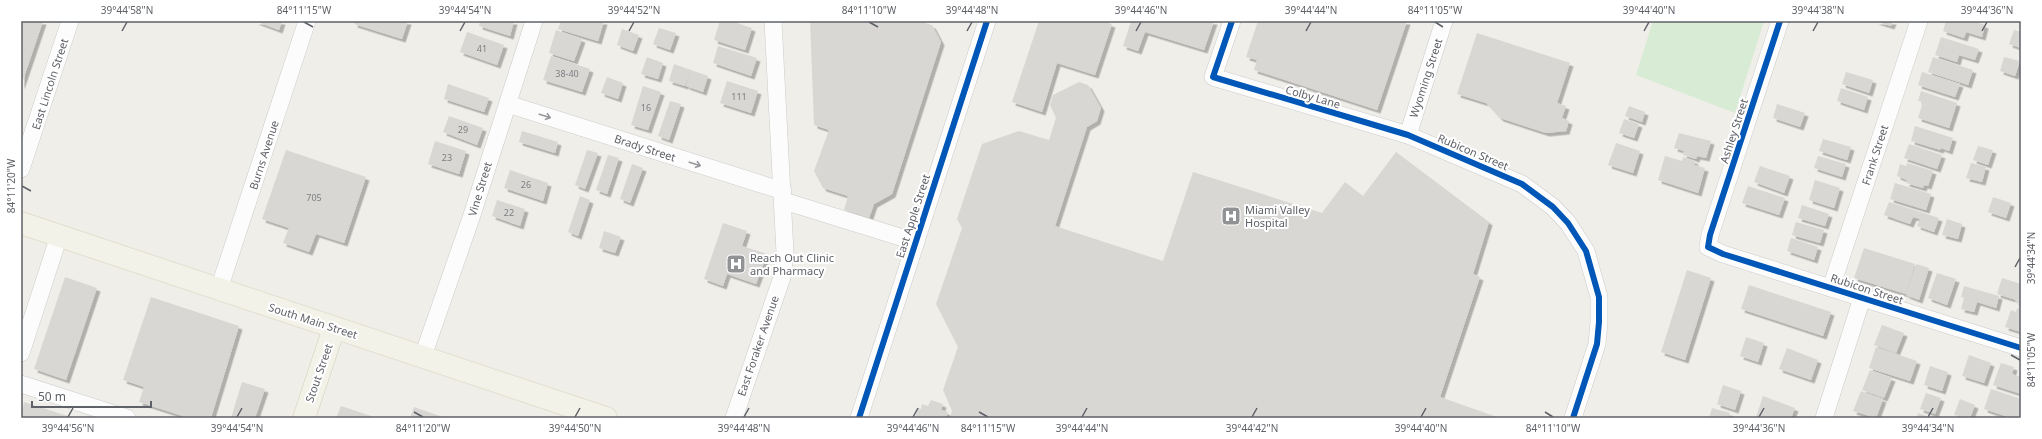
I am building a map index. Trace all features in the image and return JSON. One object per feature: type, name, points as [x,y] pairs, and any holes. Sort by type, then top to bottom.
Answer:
[{"type":"main road","name":"South Main Street","points":[[21,223],[606,418]]},
{"type":"main road","name":"Stout Street","points":[[304,418],[334,328]]},
{"type":"street","name":"East Lincoln Street","points":[[21,169],[70,21]]},
{"type":"street","name":"Burns Avenue","points":[[219,289],[307,21]]},
{"type":"street","name":"Vine Street","points":[[423,356],[470,222],[534,21]]},
{"type":"street","name":"East Foraker Avenue","points":[[734,418],[782,277],[786,252],[773,21]]},
{"type":"street","name":"East Apple Street","points":[[859,418],[987,21]]},
{"type":"street","name":"Colby Lane","points":[[1232,21],[1213,77],[1408,135]]},
{"type":"street","name":"Wyoming Street","points":[[1408,135],[1444,21]]},
{"type":"street","name":"Ashley Street","points":[[1708,246],[1710,235],[1780,21]]},
{"type":"street","name":"Frank Street","points":[[1830,288],[1919,21]]},
{"type":"street","name":"Brady Street","points":[[508,104],[916,242]]},
{"type":"street","name":"Rubicon Street","points":[[1408,135],[1530,189],[1563,216],[1576,234],[1586,252],[1599,296],[1599,322],[1596,344],[1573,418]]},
{"type":"street","points":[[21,353],[59,236]]},
{"type":"street","name":"Rubicon Street","points":[[1708,246],[1717,252],[2021,348]]},
{"type":"street","points":[[1824,418],[1862,298]]},
{"type":"street","points":[[21,384],[128,418]]},
{"type":"green space","points":[[1653,21],[1764,21],[1735,113],[1636,75]]},
{"type":"building","points":[[21,21],[43,21],[21,86]]},
{"type":"building","points":[[255,21],[282,21],[279,30]]},
{"type":"building","points":[[355,21],[408,21],[402,39],[354,24]]},
{"type":"building","points":[[480,21],[514,21],[510,36],[479,26]]},
{"type":"building","points":[[561,21],[604,21],[598,41],[558,29]]},
{"type":"building","points":[[720,21],[731,21],[752,28],[745,50],[714,40]]},
{"type":"building","points":[[810,21],[918,21],[932,25],[941,42],[892,194],[874,204],[869,218],[844,210],[848,196],[823,188],[814,171],[829,130],[814,125]]},
{"type":"building","points":[[1039,21],[1101,21],[1112,24],[1095,75],[1057,63],[1042,112],[1012,102]]},
{"type":"building","points":[[1131,21],[1214,21],[1204,50],[1145,32],[1138,51],[1123,46]]},
{"type":"building","points":[[1258,21],[1407,21],[1377,110],[1254,70],[1257,60],[1246,57]]},
{"type":"building","points":[[1875,21],[1893,21],[1891,26]]},
{"type":"building","points":[[1946,21],[1974,21],[1985,25],[1982,37],[1966,32],[1964,38],[1943,31]]},
{"type":"building","points":[[659,28],[676,33],[670,50],[653,44]]},
{"type":"building","points":[[622,29],[639,35],[633,51],[617,45]]},
{"type":"building","points":[[556,30],[582,39],[574,61],[549,53]]},
{"type":"building","points":[[2014,30],[2021,32],[2021,48],[2009,44]]},
{"type":"building","points":[[467,32],[504,45],[497,65],[460,52]]},
{"type":"building","points":[[1477,33],[1570,63],[1557,103],[1566,106],[1562,118],[1569,121],[1566,131],[1546,133],[1500,118],[1486,103],[1457,94]]},
{"type":"building","points":[[1941,37],[1979,49],[1975,60],[1959,55],[1957,62],[1935,55]]},
{"type":"building","points":[[718,46],[757,58],[751,76],[713,63]]},
{"type":"building","points":[[551,56],[590,69],[582,92],[543,80]]},
{"type":"building","points":[[647,57],[663,63],[658,79],[641,74]]},
{"type":"building","points":[[1933,57],[1973,70],[1968,85],[1928,72]]},
{"type":"building","points":[[2004,57],[2020,61],[2015,76],[2000,71]]},
{"type":"building","points":[[674,64],[691,70],[685,86],[669,81]]},
{"type":"building","points":[[691,70],[708,76],[703,92],[686,86]]},
{"type":"building","points":[[1846,72],[1873,80],[1869,93],[1842,84]]},
{"type":"building","points":[[1922,72],[1960,84],[1955,97],[1918,85]]},
{"type":"building","points":[[607,77],[623,83],[618,99],[601,93]]},
{"type":"building","points":[[727,81],[758,91],[751,113],[720,103]]},
{"type":"building","points":[[1079,82],[1088,85],[1101,108],[1097,121],[1087,127],[1055,226],[1163,261],[1193,172],[1322,213],[1345,182],[1363,196],[1396,152],[1489,222],[1473,274],[1480,277],[1440,397],[1500,418],[950,418],[952,411],[943,390],[958,347],[936,304],[962,228],[957,219],[982,144],[1019,131],[1049,140],[1056,118],[1050,105],[1053,95]]},
{"type":"building","points":[[448,84],[489,98],[484,112],[444,99]]},
{"type":"building","points":[[643,86],[661,92],[648,130],[631,125]]},
{"type":"building","points":[[1841,88],[1868,97],[1864,110],[1837,101]]},
{"type":"building","points":[[1921,91],[1957,103],[1949,128],[1918,118],[1923,102],[1918,101]]},
{"type":"building","points":[[670,101],[681,104],[669,140],[658,136]]},
{"type":"building","points":[[1777,104],[1805,113],[1800,127],[1773,118]]},
{"type":"building","points":[[1629,106],[1645,112],[1642,122],[1625,116]]},
{"type":"building","points":[[449,116],[483,128],[477,145],[443,132]]},
{"type":"building","points":[[1624,119],[1639,124],[1634,138],[1619,133]]},
{"type":"building","points":[[1915,126],[1953,138],[1949,151],[1941,148],[1940,150],[1911,141]]},
{"type":"building","points":[[522,131],[558,142],[555,153],[519,142]]},
{"type":"building","points":[[1679,133],[1711,141],[1706,158],[1697,156],[1696,159],[1683,155],[1684,151],[1674,148]]},
{"type":"building","points":[[1823,139],[1851,147],[1847,160],[1819,151]]},
{"type":"building","points":[[435,141],[466,151],[459,174],[428,164]]},
{"type":"building","points":[[1616,143],[1640,151],[1633,173],[1608,165]]},
{"type":"building","points":[[1909,144],[1942,155],[1937,169],[1904,158]]},
{"type":"building","points":[[1978,146],[1993,150],[1988,165],[1973,160]]},
{"type":"building","points":[[286,150],[366,177],[344,243],[316,234],[309,252],[283,243],[289,228],[262,219]]},
{"type":"building","points":[[587,150],[598,153],[585,189],[575,185]]},
{"type":"building","points":[[608,155],[619,158],[607,194],[596,190]]},
{"type":"building","points":[[1665,156],[1682,161],[1683,157],[1695,161],[1694,165],[1705,168],[1698,193],[1658,180]]},
{"type":"building","points":[[1818,156],[1846,164],[1842,177],[1814,168]]},
{"type":"building","points":[[1907,163],[1933,171],[1928,186],[1924,185],[1923,188],[1906,183],[1907,180],[1897,176],[1900,164],[1906,166]]},
{"type":"building","points":[[1971,163],[1986,167],[1982,182],[1966,178]]},
{"type":"building","points":[[632,164],[643,168],[630,203],[620,199]]},
{"type":"building","points":[[1760,166],[1790,176],[1784,193],[1754,182]]},
{"type":"building","points":[[510,170],[548,183],[543,201],[504,188]]},
{"type":"building","points":[[1815,180],[1840,188],[1834,208],[1809,200]]},
{"type":"building","points":[[1895,183],[1931,194],[1926,210],[1890,199]]},
{"type":"building","points":[[1748,186],[1785,198],[1779,215],[1742,203]]},
{"type":"building","points":[[580,196],[590,200],[578,236],[568,232]]},
{"type":"building","points":[[1993,197],[2011,203],[2006,218],[1988,212]]},
{"type":"building","points":[[497,200],[525,209],[520,226],[492,216]]},
{"type":"building","points":[[1889,202],[1939,218],[1934,232],[1917,226],[1920,219],[1913,217],[1910,224],[1884,215]]},
{"type":"building","points":[[1802,205],[1829,214],[1825,226],[1798,218]]},
{"type":"building","points":[[1947,219],[1962,224],[1958,239],[1942,235]]},
{"type":"building","points":[[1796,222],[1824,230],[1820,243],[1792,235]]},
{"type":"building","name":"Reach Out Clinic and Pharmacy","points":[[723,223],[747,231],[742,246],[767,254],[756,284],[727,274],[723,286],[704,279]]},
{"type":"building","points":[[604,231],[621,237],[615,253],[599,248]]},
{"type":"building","points":[[1791,238],[1818,247],[1814,260],[1787,251]]},
{"type":"building","points":[[1864,248],[1915,264],[1906,294],[1854,278]]},
{"type":"building","points":[[1916,264],[1929,268],[1919,300],[1906,295]]},
{"type":"building","points":[[1687,270],[1711,278],[1685,360],[1661,352]]},
{"type":"building","points":[[1937,273],[1956,279],[1947,305],[1928,298]]},
{"type":"building","points":[[65,277],[97,288],[66,380],[34,369]]},
{"type":"building","points":[[2002,278],[2021,284],[2021,304],[2015,302],[2016,300],[1997,294]]},
{"type":"building","points":[[1749,285],[1831,312],[1823,336],[1741,309]]},
{"type":"building","points":[[1964,286],[1999,296],[1996,308],[1977,302],[1974,312],[1961,309],[1964,298],[1961,297]]},
{"type":"building","points":[[151,297],[239,326],[211,418],[189,418],[139,402],[144,387],[123,380]]},
{"type":"building","points":[[2017,308],[2021,309],[2021,332],[2005,327],[2011,310],[2016,312]]},
{"type":"building","points":[[1882,325],[1904,333],[1896,353],[1874,345]]},
{"type":"building","points":[[1746,337],[1764,343],[1758,362],[1740,356]]},
{"type":"building","points":[[1876,347],[1917,361],[1910,381],[1869,368]]},
{"type":"building","points":[[1787,348],[1818,360],[1811,380],[1779,369]]},
{"type":"building","points":[[1969,355],[1991,363],[1984,383],[1962,376]]},
{"type":"building","points":[[2001,363],[2014,367],[2012,374],[2021,377],[2021,394],[1993,385]]},
{"type":"building","points":[[1930,366],[1948,372],[1942,391],[1924,385]]},
{"type":"building","points":[[1870,370],[1892,378],[1884,398],[1862,390]]},
{"type":"building","points":[[242,382],[265,389],[255,418],[231,418]]},
{"type":"building","points":[[1723,385],[1741,391],[1735,410],[1717,404]]},
{"type":"building","points":[[1991,389],[2021,399],[2020,418],[2011,418],[1984,409]]},
{"type":"building","points":[[1861,391],[1883,399],[1876,418],[1853,411]]},
{"type":"building","points":[[1926,393],[1941,398],[1935,414],[1920,409]]},
{"type":"building","points":[[1763,396],[1795,408],[1791,418],[1756,417]]},
{"type":"building","points":[[1960,399],[1975,405],[1970,418],[1954,415]]},
{"type":"building","points":[[931,400],[943,404],[941,410],[948,412],[946,418],[915,418],[918,408],[921,409],[922,404],[928,406]]},
{"type":"building","points":[[24,402],[74,418],[21,418]]},
{"type":"building","points":[[341,406],[377,418],[336,418]]},
{"type":"building","points":[[414,407],[446,418],[410,418]]},
{"type":"building","points":[[1712,408],[1730,413],[1728,418],[1709,418]]},
{"type":"building","points":[[1918,413],[1932,418],[1917,418]]},
{"type":"cycle path","points":[[859,418],[987,21]]},
{"type":"cycle path","points":[[1232,21],[1213,77],[1408,135],[1522,184],[1553,207],[1568,223],[1586,251],[1599,297],[1597,344],[1573,418]]},
{"type":"cycle path","points":[[1780,21],[1710,235],[1708,247],[1723,254],[2021,348]]},
{"type":"place","name":"Miami Valley Hospital","points":[[1231,216]]},
{"type":"place","name":"Reach Out Clinic and Pharmacy","points":[[736,264]]}]
